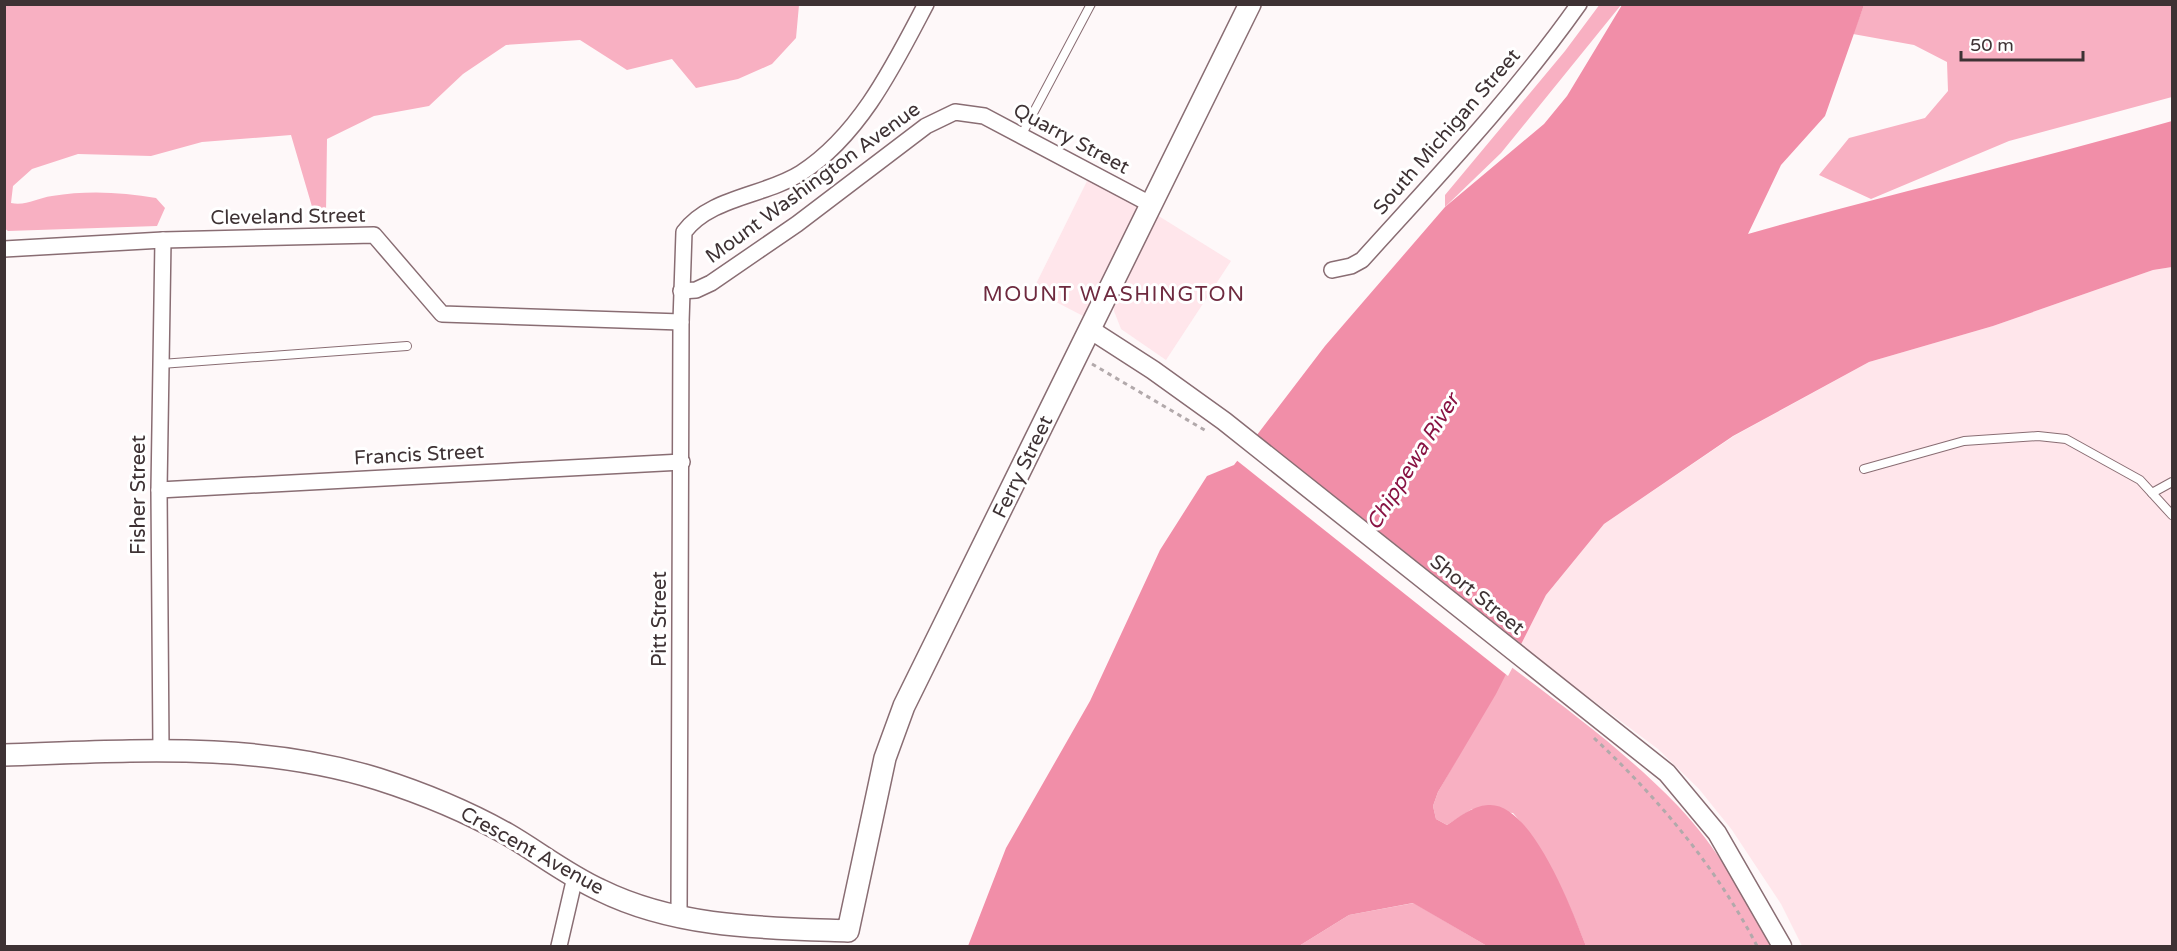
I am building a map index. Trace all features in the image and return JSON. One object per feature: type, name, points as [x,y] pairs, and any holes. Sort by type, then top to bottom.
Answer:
[{"type":"main road","name":"Ferry Street","points":[[846,939],[893,734],[940,633],[1250,4]]},
{"type":"main road","name":"Crescent Avenue","points":[[4,755],[161,750],[273,757],[334,767],[377,779],[459,809],[576,877],[636,905],[727,925],[846,939]]},
{"type":"street","name":"Mount Washington Avenue","points":[[681,322],[682,239],[692,222],[713,208],[774,188],[801,173],[840,142],[888,73],[926,4]]},
{"type":"street","name":"South Michigan Street","points":[[1332,270],[1351,266],[1362,260],[1501,105],[1548,48],[1579,4]]},
{"type":"street","name":"Mount Washington Avenue","points":[[681,291],[703,288],[797,224],[926,126],[955,112],[970,112]]},
{"type":"street","name":"Quarry Street","points":[[970,112],[984,116],[1152,205]]},
{"type":"street","name":"Cleveland Street","points":[[4,249],[163,240],[374,235],[442,314],[681,322]]},
{"type":"street","name":"Fisher Street","points":[[161,750],[159,490],[163,240]]},
{"type":"street","name":"Pitt Street","points":[[679,916],[681,322]]},
{"type":"street","name":"Short Street","points":[[1090,330],[1153,370],[1218,428],[1667,773],[1717,833],[1782,946]]},
{"type":"street","name":"Francis Street","points":[[159,490],[682,462]]},
{"type":"street","points":[[559,946],[576,877]]},
{"type":"lane","points":[[1021,136],[1091,4]]},
{"type":"lane","points":[[161,364],[407,346]]},
{"type":"lane","points":[[1864,469],[1964,441],[2038,436],[2067,438],[2140,480],[2172,515]]},
{"type":"lane","points":[[2152,494],[2172,482]]},
{"type":"path","points":[[1077,357],[1121,379],[1172,413],[1218,428]]},
{"type":"path","points":[[1586,732],[1636,778],[1680,829],[1718,879],[1757,946]]},
{"type":"shaded area","points":[[1600,4],[1621,5],[1501,153],[1445,207],[1445,195],[1565,51]]},
{"type":"shaded area","points":[[4,5],[799,5],[796,38],[772,64],[738,79],[696,88],[672,59],[627,70],[580,40],[506,45],[463,74],[429,106],[374,116],[327,139],[326,212],[313,210],[291,135],[202,142],[151,156],[78,154],[32,169],[13,186],[11,203],[22,203],[65,194],[104,192],[156,198],[165,208],[157,226],[8,231],[4,228]]},
{"type":"shaded area","points":[[1864,5],[2172,5],[2172,97],[2009,141],[1871,199],[1819,175],[1849,138],[1925,118],[1948,91],[1947,62],[1914,45],[1853,34]]},
{"type":"shaded area","points":[[1089,177],[1136,204],[1136,211],[1085,317],[1033,290]]},
{"type":"shaded area","points":[[1157,215],[1231,261],[1166,360],[1121,329],[1114,311],[1114,303]]},
{"type":"shaded area","points":[[2172,267],[2172,946],[1802,946],[1781,904],[1732,830],[1699,789],[1658,749],[1520,646],[1546,595],[1604,524],[1734,436],[1869,362],[1993,326],[2153,270]]},
{"type":"shaded area","points":[[1510,666],[1618,750],[1692,821],[1729,873],[1770,946],[1586,946],[1564,894],[1546,860],[1537,844],[1513,813],[1472,809],[1447,825],[1436,819],[1433,806],[1438,792]]},
{"type":"shaded area","points":[[1414,903],[1487,946],[1299,946],[1349,915]]},
{"type":"water","name":"Chippewa River","points":[[1622,5],[1864,5],[1825,116],[1781,165],[1748,234],[2172,121],[2172,267],[2153,270],[1993,326],[1869,362],[1733,436],[1604,524],[1546,595],[1496,694],[1438,792],[1433,806],[1436,819],[1447,825],[1471,810],[1488,805],[1504,809],[1520,821],[1535,839],[1549,862],[1586,946],[1487,946],[1413,903],[1349,915],[1299,946],[968,946],[1006,848],[1090,701],[1160,550],[1207,476],[1234,465],[1325,346],[1445,207],[1544,124],[1567,96]]},
{"type":"pier","points":[[1255,433],[1524,646],[1508,676],[1235,459]]},
{"type":"district","name":"MOUNT WASHINGTON","points":[[1114,294]]}]
